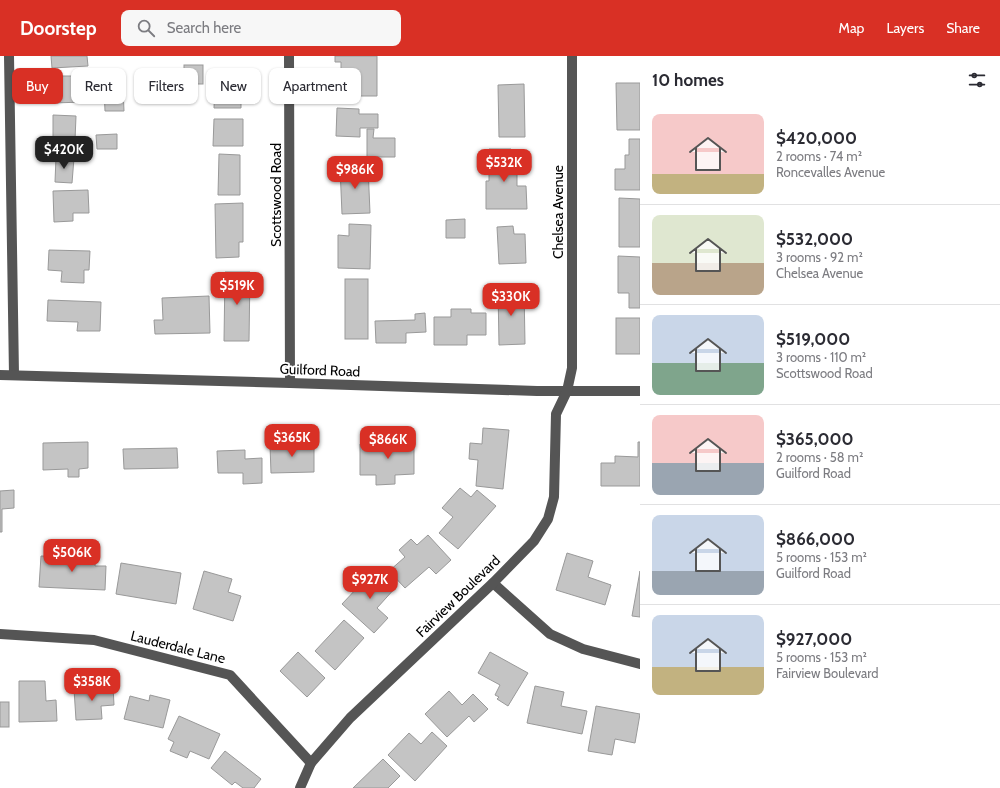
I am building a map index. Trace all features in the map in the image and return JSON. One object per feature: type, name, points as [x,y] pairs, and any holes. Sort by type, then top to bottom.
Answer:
[{"type":"street","points":[[9,56],[14,375]]},
{"type":"street","name":"Scottswood Road","points":[[289,56],[290,382]]},
{"type":"street","name":"Chelsea Avenue","points":[[567,391],[572,368],[572,56]]},
{"type":"street","name":"Guilford Road","points":[[0,375],[567,391],[640,391]]},
{"type":"street","name":"Fairview Boulevard","points":[[300,788],[311,762],[350,718],[493,583],[534,541],[548,520],[554,497],[556,414],[567,391]]},
{"type":"street","points":[[493,583],[550,634],[583,649],[640,664]]},
{"type":"street","name":"Lauderdale Lane","points":[[0,634],[94,640],[230,675],[311,762]]},
{"type":"building","points":[[51,56],[87,56],[88,66],[52,68]]},
{"type":"building","points":[[335,56],[377,56],[377,96],[361,96],[361,68],[341,68],[341,62],[335,62]]},
{"type":"building","points":[[184,65],[203,65],[203,84],[198,84],[198,68],[184,68]]},
{"type":"building","points":[[63,76],[71,76],[71,102],[63,103]]},
{"type":"building","points":[[616,83],[640,83],[640,130],[617,130]]},
{"type":"building","points":[[524,84],[525,137],[499,137],[498,85]]},
{"type":"building","points":[[105,104],[124,104],[124,111],[105,111]]},
{"type":"building","points":[[214,104],[241,104],[241,108],[214,108]]},
{"type":"building","points":[[337,108],[359,109],[359,114],[378,114],[378,128],[360,128],[360,137],[336,136]]},
{"type":"building","points":[[53,115],[76,116],[75,140],[53,139]]},
{"type":"building","points":[[214,119],[243,119],[243,146],[213,146]]},
{"type":"building","points":[[367,129],[374,129],[373,138],[395,138],[395,157],[367,157]]},
{"type":"building","points":[[117,134],[117,149],[97,149],[96,135]]},
{"type":"building","points":[[629,139],[640,139],[640,190],[615,190],[615,169],[625,169],[625,155],[629,155]]},
{"type":"building","points":[[489,149],[511,149],[511,173],[517,173],[517,186],[526,186],[527,209],[486,209],[486,181],[489,181]]},
{"type":"building","points":[[219,154],[240,155],[240,195],[218,195]]},
{"type":"building","points":[[56,157],[74,158],[72,183],[55,182]]},
{"type":"building","points":[[368,166],[370,213],[342,214],[340,167]]},
{"type":"building","points":[[88,190],[89,213],[73,213],[73,221],[54,222],[53,191]]},
{"type":"building","points":[[619,198],[640,199],[640,247],[619,247]]},
{"type":"building","points":[[243,203],[243,242],[239,242],[239,257],[216,258],[215,204]]},
{"type":"building","points":[[465,219],[465,238],[446,238],[446,220]]},
{"type":"building","points":[[349,224],[371,225],[370,269],[338,268],[338,235],[349,236]]},
{"type":"building","points":[[513,226],[514,234],[525,234],[526,263],[499,264],[497,227]]},
{"type":"building","points":[[49,250],[90,251],[89,270],[84,270],[84,283],[61,282],[62,271],[48,270]]},
{"type":"building","points":[[618,256],[640,257],[640,308],[629,308],[629,293],[618,293]]},
{"type":"building","points":[[225,272],[250,272],[249,341],[224,341]]},
{"type":"building","points":[[345,279],[368,279],[368,339],[345,339]]},
{"type":"building","points":[[498,289],[524,289],[525,344],[499,345]]},
{"type":"building","points":[[209,296],[210,333],[155,334],[154,320],[163,320],[162,298]]},
{"type":"building","points":[[48,300],[101,302],[100,331],[77,331],[78,322],[47,321]]},
{"type":"building","points":[[451,309],[471,309],[471,313],[486,313],[486,335],[467,335],[467,345],[434,345],[434,317],[451,317]]},
{"type":"building","points":[[425,313],[426,332],[406,333],[406,343],[376,343],[375,321],[415,320],[415,314]]},
{"type":"building","points":[[616,318],[640,318],[640,354],[616,354]]},
{"type":"building","points":[[483,428],[509,430],[503,489],[476,486],[478,460],[469,459],[470,443],[482,444]]},
{"type":"building","points":[[393,439],[414,439],[414,474],[395,475],[395,484],[376,485],[376,475],[360,475],[360,444],[393,443]]},
{"type":"building","points":[[88,442],[88,468],[79,469],[79,477],[68,477],[68,469],[43,470],[43,443]]},
{"type":"building","points":[[638,442],[640,442],[640,486],[601,486],[601,463],[615,463],[615,456],[638,457]]},
{"type":"building","points":[[314,444],[314,472],[271,473],[270,445]]},
{"type":"building","points":[[177,448],[178,468],[124,469],[123,449]]},
{"type":"building","points":[[245,450],[245,459],[262,458],[262,483],[243,484],[243,473],[218,473],[217,451]]},
{"type":"building","points":[[460,488],[471,497],[477,490],[496,506],[458,549],[439,533],[453,517],[442,508]]},
{"type":"building","points":[[14,490],[14,508],[2,509],[2,532],[0,532],[0,491]]},
{"type":"building","points":[[428,535],[451,560],[436,574],[429,567],[405,588],[389,571],[405,557],[399,550],[411,539],[417,545]]},
{"type":"building","points":[[567,553],[593,561],[588,577],[611,585],[605,605],[556,590]]},
{"type":"building","points":[[41,556],[95,558],[95,566],[106,566],[105,590],[39,587]]},
{"type":"building","points":[[121,563],[181,573],[176,604],[116,594]]},
{"type":"building","points":[[376,568],[396,587],[377,608],[388,618],[374,633],[342,604]]},
{"type":"building","points":[[204,571],[232,579],[228,592],[241,596],[233,621],[193,609]]},
{"type":"building","points":[[640,571],[640,617],[632,616]]},
{"type":"building","points":[[344,620],[364,638],[335,670],[315,651]]},
{"type":"building","points":[[298,652],[325,678],[307,697],[280,671]]},
{"type":"building","points":[[490,652],[528,673],[508,706],[497,699],[499,697],[495,695],[500,685],[478,673]]},
{"type":"building","points":[[19,681],[45,681],[46,701],[56,700],[57,721],[19,722]]},
{"type":"building","points":[[535,686],[564,692],[561,706],[587,711],[582,734],[527,723]]},
{"type":"building","points":[[113,687],[114,705],[101,706],[102,719],[76,720],[74,689]]},
{"type":"building","points":[[449,691],[462,705],[473,694],[488,709],[474,722],[469,716],[447,737],[425,714]]},
{"type":"building","points":[[150,695],[170,700],[163,728],[124,719],[130,696],[149,701]]},
{"type":"building","points":[[0,702],[9,702],[9,727],[0,727]]},
{"type":"building","points":[[596,706],[640,714],[635,743],[615,739],[612,755],[588,751]]},
{"type":"building","points":[[179,716],[220,734],[209,759],[190,751],[187,758],[170,751],[174,742],[168,739]]},
{"type":"building","points":[[432,732],[447,746],[415,781],[388,755],[409,733],[421,744]]},
{"type":"building","points":[[225,751],[261,779],[254,788],[243,788],[235,782],[232,785],[211,768]]},
{"type":"building","points":[[383,759],[400,776],[388,788],[353,788]]}]
